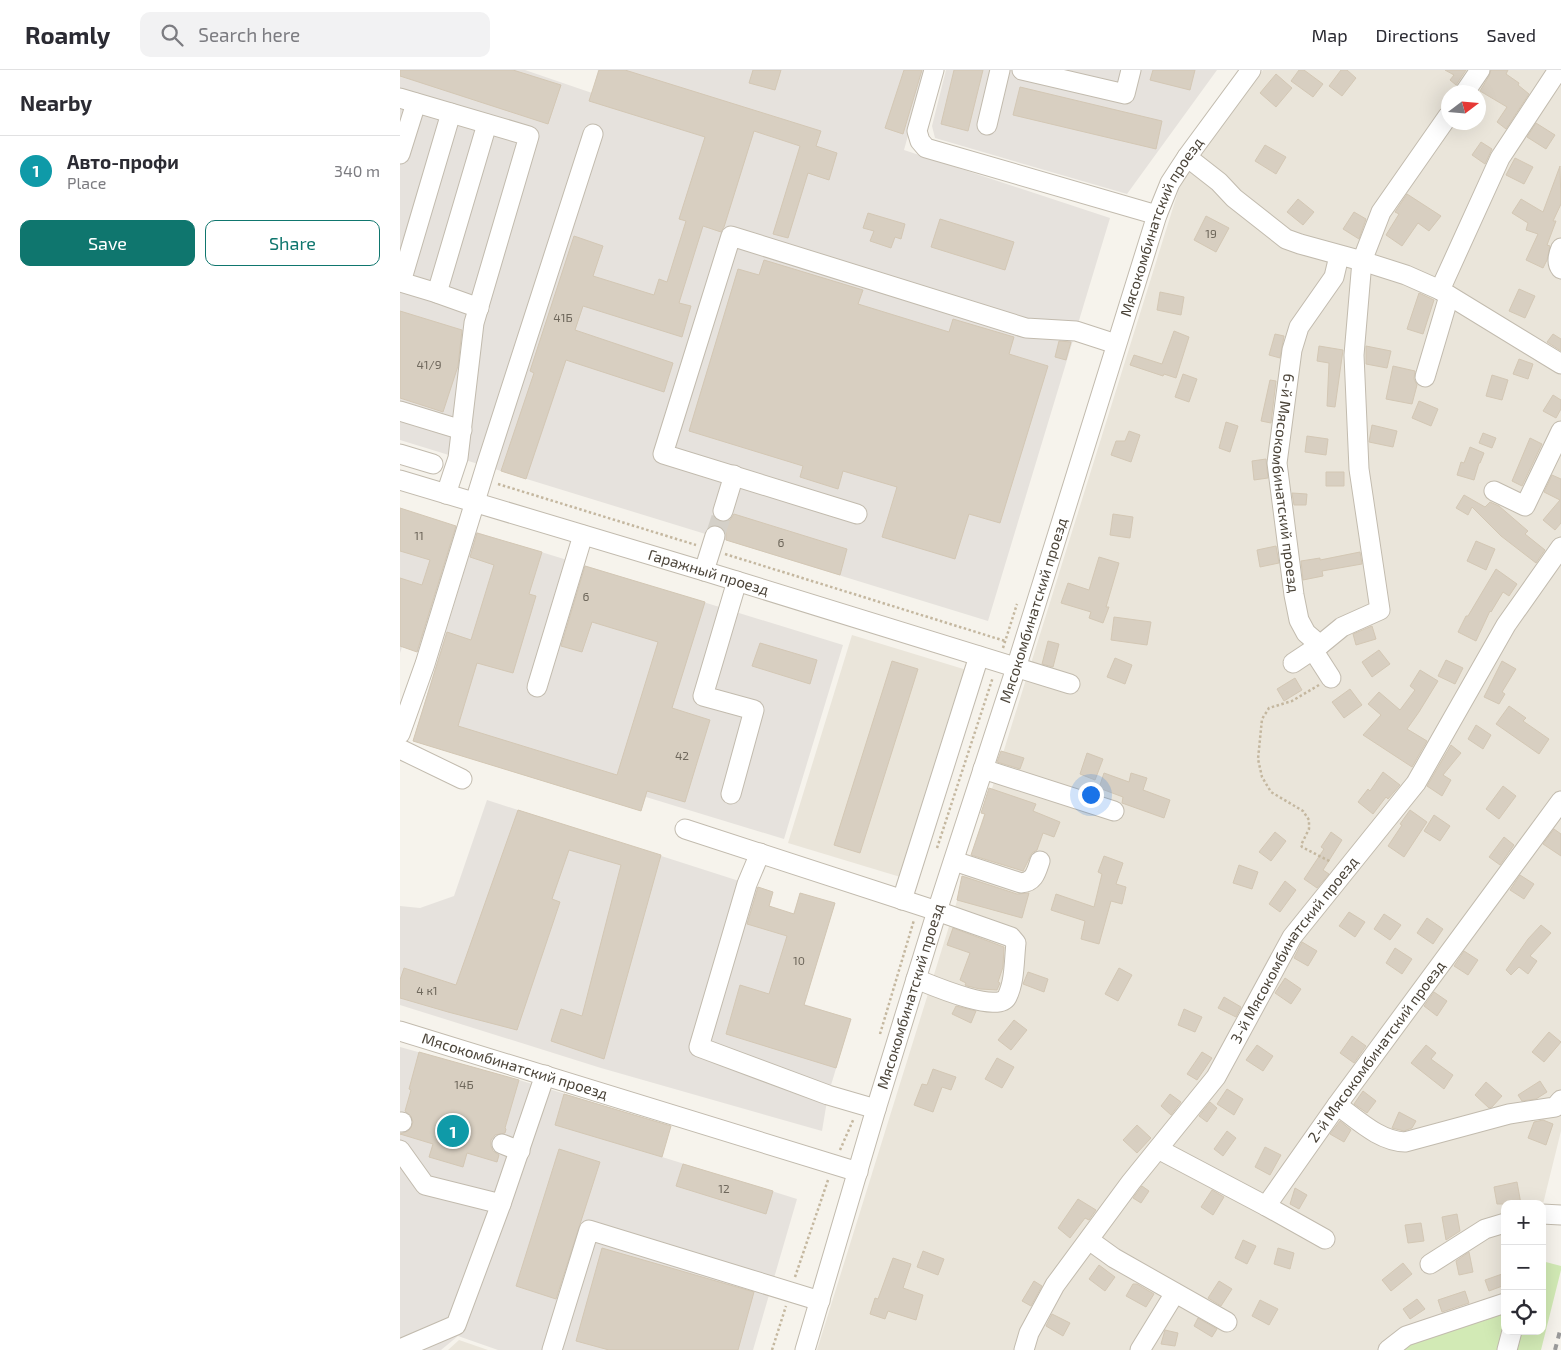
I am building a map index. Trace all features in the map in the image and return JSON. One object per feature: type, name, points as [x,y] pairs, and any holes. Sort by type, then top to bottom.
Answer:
[{"type":"street","points":[[934,70],[917,131],[920,141],[926,148],[1157,215]]},
{"type":"street","points":[[987,125],[1000,70]]},
{"type":"street","points":[[1022,70],[1125,94],[1131,70]]},
{"type":"street","name":"Мясокомбинатский проезд","points":[[805,1350],[937,911],[1016,668],[1157,215],[1170,183],[1251,70]]},
{"type":"street","points":[[1470,85],[1480,70]]},
{"type":"street","points":[[1425,377],[1444,293],[1500,158],[1558,70]]},
{"type":"street","points":[[400,154],[408,101],[529,136],[474,323],[458,458],[446,494]]},
{"type":"street","points":[[451,113],[400,282],[479,308]]},
{"type":"street","points":[[438,293],[487,124]]},
{"type":"street","points":[[1292,663],[1342,627],[1380,610],[1359,469],[1354,355],[1362,261],[1381,212],[1441,126]]},
{"type":"street","points":[[401,730],[425,664],[482,479],[593,134]]},
{"type":"street","points":[[1187,157],[1220,182],[1234,198],[1286,239],[1406,275],[1444,293],[1561,364]]},
{"type":"street","points":[[858,514],[663,454],[730,236],[1026,328],[1076,331],[1116,344]]},
{"type":"street","points":[[1561,248],[1558,256],[1558,266],[1561,269]]},
{"type":"street","name":"6-й Мясокомбинатский проезд","points":[[1331,678],[1316,647],[1299,620],[1277,464],[1292,350],[1299,326],[1334,277],[1339,256]]},
{"type":"street","points":[[400,410],[462,430]]},
{"type":"street","points":[[1494,491],[1525,506],[1561,431]]},
{"type":"street","points":[[400,454],[433,464]]},
{"type":"street","points":[[723,511],[734,475]]},
{"type":"street","name":"Гаражный проезд","points":[[400,480],[737,581],[1070,684]]},
{"type":"street","points":[[537,687],[583,535]]},
{"type":"street","points":[[704,571],[713,543]]},
{"type":"street","name":"3-й Мясокомбинатский проезд","points":[[1024,1350],[1029,1333],[1055,1285],[1131,1182],[1216,1077],[1292,937],[1416,784],[1506,624],[1561,547]]},
{"type":"street","points":[[731,794],[754,710],[703,696],[737,581]]},
{"type":"street","points":[[902,900],[979,656]]},
{"type":"street","points":[[400,749],[462,779]]},
{"type":"street","points":[[983,769],[1114,811]]},
{"type":"street","name":"2-й Мясокомбинатский проезд","points":[[1266,1206],[1337,1105],[1561,801]]},
{"type":"street","points":[[686,829],[937,911],[1011,937],[1016,943],[1013,975],[1007,997],[1004,1001],[991,1003],[963,996],[916,979]]},
{"type":"street","points":[[760,853],[747,884],[699,1047],[828,1095],[876,1109]]},
{"type":"street","points":[[954,861],[1021,883],[1028,882],[1034,877],[1040,861]]},
{"type":"street","name":"Мясокомбинатский проезд","points":[[400,1031],[858,1172]]},
{"type":"street","points":[[400,1349],[456,1324],[501,1204],[545,1075]]},
{"type":"street","points":[[1337,1105],[1382,1137],[1396,1142],[1405,1142],[1508,1114],[1555,1107],[1561,1100]]},
{"type":"street","points":[[502,1144],[520,1150]]},
{"type":"street","points":[[1158,1149],[1325,1239]]},
{"type":"street","points":[[400,1150],[425,1185],[501,1204]]},
{"type":"street","points":[[1546,1214],[1561,1215]]},
{"type":"street","points":[[1430,1264],[1485,1230],[1501,1224]]},
{"type":"street","points":[[552,1350],[589,1230],[820,1301]]},
{"type":"street","points":[[1089,1240],[1114,1258],[1228,1322]]},
{"type":"street","points":[[1140,1350],[1175,1293]]},
{"type":"street","points":[[1388,1350],[1501,1305]]},
{"type":"street","points":[[1508,1350],[1511,1335]]},
{"type":"path","points":[[482,479],[713,543],[1005,640]]},
{"type":"path","points":[[1331,678],[1292,701],[1269,708],[1262,719],[1258,759],[1262,777],[1271,792],[1304,811],[1309,820],[1309,829],[1301,845],[1302,848],[1346,870]]},
{"type":"shaded area","points":[[400,70],[525,70],[592,93],[598,70],[926,70],[904,150],[1110,218],[988,621],[400,440]]},
{"type":"shaded area","points":[[946,70],[1217,70],[1127,194],[935,138],[932,126]]},
{"type":"shaded area","points":[[1263,70],[1561,70],[1561,1131],[1544,1200],[1501,1200],[1501,1305],[1388,1350],[817,1350],[1181,182]]},
{"type":"shaded area","points":[[400,508],[461,528],[421,653],[402,647],[400,653]]},
{"type":"shaded area","points":[[476,532],[843,645],[784,839],[646,797],[641,811],[413,741]]},
{"type":"shaded area","points":[[852,635],[970,671],[907,879],[788,843]]},
{"type":"shaded area","points":[[487,800],[773,892],[769,906],[793,914],[800,893],[835,903],[804,1004],[851,1019],[828,1095],[822,1131],[601,1068],[400,1005],[400,906],[420,908],[454,896]]},
{"type":"shaded area","points":[[400,1047],[519,1080],[671,1126],[662,1157],[797,1199],[753,1350],[498,1350],[458,1336],[441,1350],[400,1350]]},
{"type":"shaded area","points":[[459,1340],[488,1350],[448,1350]]},
{"type":"green space","points":[[1546,1262],[1561,1266],[1546,1330]]},
{"type":"green space","points":[[1501,1305],[1501,1335],[1545,1335],[1541,1350],[1388,1350]]},
{"type":"building","points":[[400,70],[513,70],[561,85],[548,124],[400,76]]},
{"type":"building","points":[[599,70],[625,70],[821,131],[816,146],[837,153],[829,180],[808,173],[788,238],[773,234],[800,146],[754,131],[724,227],[721,232],[703,226],[679,303],[691,306],[682,337],[583,306],[575,330],[673,363],[664,392],[566,360],[526,479],[501,471],[534,373],[530,371],[574,236],[603,246],[593,276],[654,295],[659,279],[667,282],[686,221],[679,219],[705,137],[589,101]]},
{"type":"building","points":[[753,70],[781,70],[775,90],[749,83]]},
{"type":"building","points":[[904,70],[922,70],[903,134],[885,128]]},
{"type":"building","points":[[954,70],[983,70],[968,131],[941,124]]},
{"type":"building","points":[[1153,70],[1195,70],[1190,90],[1150,80]]},
{"type":"building","points":[[1299,70],[1304,70],[1323,84],[1313,97],[1291,81]]},
{"type":"building","points":[[1341,70],[1347,70],[1356,78],[1342,96],[1329,86]]},
{"type":"building","points":[[1445,70],[1466,70],[1456,85],[1450,80],[1454,75]]},
{"type":"building","points":[[1491,70],[1508,70],[1506,74],[1519,83],[1518,85],[1529,94],[1506,129],[1497,122],[1507,107],[1486,95],[1486,85],[1484,85]]},
{"type":"building","points":[[1276,74],[1292,88],[1276,107],[1260,93]]},
{"type":"building","points":[[1020,87],[1162,121],[1156,149],[1013,115]]},
{"type":"building","points":[[1536,123],[1555,135],[1546,149],[1527,137]]},
{"type":"building","points":[[1481,142],[1492,149],[1485,164],[1472,155]]},
{"type":"building","points":[[1265,145],[1286,157],[1276,174],[1255,161]]},
{"type":"building","points":[[1515,158],[1533,167],[1524,184],[1506,175]]},
{"type":"building","points":[[1560,166],[1561,204],[1553,221],[1556,221],[1547,245],[1550,246],[1543,268],[1526,260],[1538,234],[1526,230],[1528,223],[1512,213],[1521,199],[1543,212]]},
{"type":"building","points":[[1407,194],[1441,216],[1429,231],[1418,223],[1402,246],[1386,235],[1399,214],[1395,212]]},
{"type":"building","points":[[1298,199],[1314,212],[1303,225],[1287,212]]},
{"type":"building","points":[[1354,212],[1366,219],[1359,239],[1343,229]]},
{"type":"building","points":[[868,213],[905,224],[901,239],[895,237],[891,248],[870,241],[874,231],[863,228]]},
{"type":"building","points":[[1206,216],[1229,228],[1216,252],[1194,240]]},
{"type":"building","points":[[940,219],[1014,242],[1005,270],[931,247]]},
{"type":"building","points":[[764,260],[863,290],[858,304],[949,332],[953,319],[1014,337],[1009,354],[1048,366],[1000,523],[969,514],[955,559],[882,537],[897,487],[843,471],[838,489],[800,477],[803,466],[689,431],[738,269],[759,275]]},
{"type":"building","points":[[1519,289],[1535,296],[1525,318],[1509,311]]},
{"type":"building","points":[[1160,292],[1184,297],[1181,315],[1157,310]]},
{"type":"building","points":[[1419,293],[1434,300],[1423,334],[1407,329]]},
{"type":"building","points":[[400,311],[462,330],[458,366],[443,412],[400,398]]},
{"type":"building","points":[[1174,331],[1189,337],[1176,378],[1164,374],[1163,376],[1130,365],[1134,355],[1162,364]]},
{"type":"building","points":[[1275,334],[1284,336],[1280,358],[1269,355]]},
{"type":"building","points":[[1553,334],[1561,339],[1561,351],[1547,342]]},
{"type":"building","points":[[1059,341],[1071,342],[1066,360],[1055,357]]},
{"type":"building","points":[[1319,346],[1343,350],[1335,407],[1327,406],[1329,363],[1317,361]]},
{"type":"building","points":[[1366,346],[1391,351],[1387,368],[1366,364]]},
{"type":"building","points":[[1519,359],[1533,364],[1528,379],[1513,374]]},
{"type":"building","points":[[1393,366],[1415,371],[1414,379],[1417,385],[1412,404],[1386,399]]},
{"type":"building","points":[[1183,374],[1197,379],[1189,402],[1175,397]]},
{"type":"building","points":[[1492,375],[1508,380],[1502,400],[1486,396]]},
{"type":"building","points":[[1270,380],[1276,381],[1271,423],[1261,421]]},
{"type":"building","points":[[1553,395],[1561,400],[1561,409],[1556,418],[1543,411]]},
{"type":"building","points":[[1419,401],[1438,409],[1431,426],[1412,418]]},
{"type":"building","points":[[1226,422],[1238,426],[1230,452],[1219,448]]},
{"type":"building","points":[[1372,425],[1397,431],[1393,447],[1369,442]]},
{"type":"building","points":[[1129,431],[1140,435],[1131,462],[1111,455],[1116,441],[1125,441]]},
{"type":"building","points":[[1483,433],[1496,438],[1492,448],[1479,443]]},
{"type":"building","points":[[1307,436],[1328,439],[1326,455],[1305,452]]},
{"type":"building","points":[[1530,438],[1542,444],[1522,486],[1512,481]]},
{"type":"building","points":[[1470,447],[1484,453],[1474,480],[1457,475],[1461,462],[1464,463]]},
{"type":"building","points":[[1266,459],[1268,478],[1254,480],[1252,461]]},
{"type":"building","points":[[1326,472],[1344,472],[1344,486],[1326,486]]},
{"type":"building","points":[[1552,475],[1561,479],[1561,523],[1555,530],[1543,520],[1560,500],[1544,492]]},
{"type":"building","points":[[1292,493],[1307,494],[1306,505],[1294,505]]},
{"type":"building","points":[[1464,495],[1485,507],[1490,502],[1499,506],[1528,531],[1525,534],[1545,550],[1536,563],[1501,536],[1472,507],[1468,515],[1456,508]]},
{"type":"building","points":[[400,508],[456,526],[417,652],[400,646],[400,578],[422,585],[430,560],[400,551]]},
{"type":"building","points":[[734,514],[847,549],[840,575],[726,540],[726,533],[723,528],[718,525],[711,526],[714,517],[719,522],[725,522],[730,520]]},
{"type":"building","points":[[1113,514],[1133,517],[1130,538],[1110,535]]},
{"type":"building","points":[[477,533],[542,552],[529,594],[536,596],[513,673],[477,663],[458,726],[617,775],[658,642],[592,622],[582,652],[561,646],[585,566],[705,602],[672,708],[710,720],[685,802],[647,791],[641,811],[413,741],[447,632],[471,640],[494,565],[470,557]]},
{"type":"building","points":[[1476,541],[1495,549],[1486,570],[1467,561]]},
{"type":"building","points":[[1276,546],[1279,563],[1260,567],[1257,550]]},
{"type":"building","points":[[1360,552],[1362,564],[1322,571],[1323,576],[1303,580],[1301,561],[1320,558],[1320,560]]},
{"type":"building","points":[[1099,557],[1119,563],[1106,607],[1109,607],[1103,623],[1089,618],[1091,612],[1061,603],[1068,583],[1089,590]]},
{"type":"building","points":[[1496,569],[1517,584],[1509,596],[1503,592],[1490,611],[1476,641],[1458,632]]},
{"type":"building","points":[[1114,617],[1151,622],[1147,645],[1111,640]]},
{"type":"building","points":[[1372,626],[1376,639],[1356,645],[1353,634]]},
{"type":"building","points":[[1048,641],[1059,644],[1053,667],[1042,664]]},
{"type":"building","points":[[760,643],[817,660],[810,684],[752,666]]},
{"type":"building","points":[[1379,650],[1390,664],[1372,677],[1362,662]]},
{"type":"building","points":[[1115,658],[1132,665],[1125,684],[1107,677]]},
{"type":"building","points":[[1446,660],[1463,668],[1455,684],[1438,676]]},
{"type":"building","points":[[892,661],[918,669],[860,853],[834,845]]},
{"type":"building","points":[[1502,661],[1516,669],[1502,692],[1505,694],[1499,704],[1484,697]]},
{"type":"building","points":[[1420,670],[1438,681],[1407,729],[1427,741],[1412,767],[1363,735],[1381,715],[1368,704],[1379,692],[1400,710],[1415,690],[1410,686]]},
{"type":"building","points":[[1295,678],[1302,690],[1284,701],[1277,689]]},
{"type":"building","points":[[1350,689],[1362,705],[1344,718],[1332,702]]},
{"type":"building","points":[[1509,706],[1526,718],[1523,721],[1549,739],[1539,754],[1496,724]]},
{"type":"building","points":[[1476,725],[1491,735],[1483,749],[1468,739]]},
{"type":"building","points":[[1451,745],[1461,753],[1443,775],[1451,780],[1442,796],[1427,786]]},
{"type":"building","points":[[1001,751],[1024,758],[1020,769],[997,762]]},
{"type":"building","points":[[1087,753],[1103,759],[1095,780],[1080,774]]},
{"type":"building","points":[[1383,772],[1400,785],[1388,799],[1386,797],[1373,814],[1358,802],[1368,789],[1370,791]]},
{"type":"building","points":[[1104,773],[1129,782],[1131,773],[1147,778],[1143,790],[1170,800],[1164,818],[1122,803],[1123,797],[1099,788]]},
{"type":"building","points":[[1503,786],[1516,796],[1499,819],[1486,809]]},
{"type":"building","points":[[989,788],[1036,804],[1033,811],[1060,822],[1054,837],[1043,833],[1037,850],[1032,853],[1023,871],[971,855],[985,814],[981,813]]},
{"type":"building","points":[[518,810],[661,855],[604,1059],[551,1041],[561,1009],[582,1016],[621,865],[569,850],[552,899],[560,902],[517,1030],[400,998],[400,980],[404,968],[456,985]]},
{"type":"building","points":[[1410,810],[1427,822],[1404,857],[1388,846]]},
{"type":"building","points":[[1434,815],[1450,826],[1440,841],[1424,831]]},
{"type":"building","points":[[1554,829],[1561,834],[1561,856],[1543,844]]},
{"type":"building","points":[[1275,832],[1286,841],[1271,861],[1259,852]]},
{"type":"building","points":[[1331,832],[1342,840],[1323,870],[1329,874],[1317,888],[1304,879],[1324,849],[1321,847]]},
{"type":"building","points":[[1504,837],[1514,845],[1500,865],[1489,857]]},
{"type":"building","points":[[1104,856],[1123,863],[1116,884],[1126,887],[1122,904],[1111,901],[1099,944],[1081,939],[1085,921],[1051,910],[1056,894],[1094,907],[1102,874],[1098,872]]},
{"type":"building","points":[[1239,865],[1258,872],[1252,889],[1233,883]]},
{"type":"building","points":[[1520,875],[1534,884],[1524,899],[1510,890]]},
{"type":"building","points":[[962,876],[1017,894],[1029,893],[1022,918],[957,900]]},
{"type":"building","points":[[1285,881],[1296,890],[1280,912],[1269,904]]},
{"type":"building","points":[[758,887],[773,892],[769,906],[794,914],[800,893],[835,903],[804,1005],[851,1019],[836,1068],[726,1034],[740,985],[769,994],[787,936],[747,924]]},
{"type":"building","points":[[1349,912],[1365,922],[1355,937],[1339,926]]},
{"type":"building","points":[[1384,914],[1401,925],[1390,940],[1374,929]]},
{"type":"building","points":[[1427,918],[1443,929],[1433,944],[1417,933]]},
{"type":"building","points":[[1541,925],[1551,933],[1530,956],[1537,961],[1528,974],[1519,967],[1511,975],[1506,970],[1528,939]]},
{"type":"building","points":[[953,928],[1004,947],[1003,967],[997,990],[967,986],[965,985],[966,983],[960,980],[970,953],[947,945]]},
{"type":"building","points":[[1302,942],[1317,951],[1308,966],[1294,958]]},
{"type":"building","points":[[1395,948],[1412,959],[1402,974],[1386,963]]},
{"type":"building","points":[[1464,951],[1478,960],[1468,975],[1454,966]]},
{"type":"building","points":[[1119,968],[1132,975],[1118,1001],[1105,994]]},
{"type":"building","points":[[1028,972],[1048,979],[1044,992],[1023,984]]},
{"type":"building","points":[[1285,978],[1301,989],[1291,1004],[1275,993]]},
{"type":"building","points":[[1434,992],[1447,1001],[1437,1016],[1424,1006]]},
{"type":"building","points":[[1224,997],[1241,1007],[1236,1017],[1218,1008]]},
{"type":"building","points":[[956,1006],[976,1011],[971,1023],[952,1014]]},
{"type":"building","points":[[1184,1009],[1202,1017],[1195,1032],[1178,1025]]},
{"type":"building","points":[[1014,1020],[1027,1030],[1011,1050],[998,1040]]},
{"type":"building","points":[[1549,1032],[1561,1042],[1544,1062],[1532,1052]]},
{"type":"building","points":[[1352,1036],[1366,1046],[1354,1063],[1340,1053]]},
{"type":"building","points":[[1257,1045],[1273,1056],[1263,1071],[1246,1060]]},
{"type":"building","points":[[1426,1045],[1436,1053],[1431,1059],[1453,1075],[1444,1089],[1411,1063]]},
{"type":"building","points":[[419,1052],[519,1080],[505,1133],[495,1135],[491,1140],[493,1151],[499,1155],[497,1162],[467,1153],[463,1167],[429,1157],[433,1144],[400,1134],[408,1131],[413,1122],[411,1116],[405,1111]]},
{"type":"building","points":[[1202,1052],[1212,1058],[1197,1080],[1187,1074]]},
{"type":"building","points":[[997,1058],[1014,1067],[1002,1088],[985,1079]]},
{"type":"building","points":[[933,1069],[956,1077],[951,1090],[942,1087],[933,1112],[914,1105],[922,1084],[927,1085]]},
{"type":"building","points":[[1540,1081],[1547,1092],[1536,1099],[1522,1101],[1518,1095]]},
{"type":"building","points":[[1486,1082],[1502,1096],[1489,1108],[1475,1095]]},
{"type":"building","points":[[1227,1089],[1243,1099],[1234,1115],[1217,1104]]},
{"type":"building","points":[[1363,1091],[1376,1101],[1367,1113],[1354,1104]]},
{"type":"building","points":[[564,1094],[671,1126],[662,1157],[555,1125]]},
{"type":"building","points":[[1170,1094],[1181,1102],[1171,1115],[1161,1106]]},
{"type":"building","points":[[1210,1102],[1217,1108],[1207,1122],[1199,1116]]},
{"type":"building","points":[[1399,1112],[1416,1121],[1412,1128],[1404,1131],[1392,1128]]},
{"type":"building","points":[[1543,1120],[1553,1124],[1546,1145],[1528,1138],[1534,1122]]},
{"type":"building","points":[[1340,1121],[1351,1130],[1344,1142],[1330,1134]]},
{"type":"building","points":[[1137,1125],[1151,1138],[1137,1153],[1123,1140]]},
{"type":"building","points":[[1227,1131],[1236,1138],[1223,1156],[1214,1149]]},
{"type":"building","points":[[1265,1147],[1281,1155],[1270,1175],[1255,1167]]},
{"type":"building","points":[[559,1149],[600,1162],[556,1299],[516,1286]]},
{"type":"building","points":[[683,1164],[773,1191],[766,1214],[676,1186]]},
{"type":"building","points":[[1517,1182],[1520,1200],[1501,1200],[1501,1204],[1497,1204],[1494,1187]]},
{"type":"building","points":[[1142,1186],[1149,1191],[1141,1203],[1133,1198]]},
{"type":"building","points":[[1295,1188],[1307,1195],[1299,1209],[1290,1204]]},
{"type":"building","points":[[1212,1190],[1224,1197],[1213,1215],[1201,1207]]},
{"type":"building","points":[[1078,1199],[1096,1210],[1089,1220],[1085,1218],[1070,1238],[1058,1228]]},
{"type":"building","points":[[1457,1214],[1460,1231],[1446,1240],[1442,1217]]},
{"type":"building","points":[[1421,1223],[1424,1241],[1408,1243],[1405,1225]]},
{"type":"building","points":[[1243,1240],[1256,1246],[1247,1264],[1235,1258]]},
{"type":"building","points":[[602,1248],[754,1292],[738,1350],[609,1350],[576,1341]]},
{"type":"building","points":[[1278,1248],[1294,1253],[1290,1269],[1274,1264]]},
{"type":"building","points":[[923,1251],[944,1259],[938,1275],[917,1267]]},
{"type":"building","points":[[1469,1252],[1473,1272],[1459,1275],[1456,1261]]},
{"type":"building","points":[[893,1258],[911,1264],[903,1288],[923,1295],[916,1320],[888,1311],[885,1319],[870,1314],[875,1298],[878,1299]]},
{"type":"building","points":[[1403,1263],[1412,1274],[1391,1291],[1382,1280]]},
{"type":"building","points":[[1099,1265],[1115,1277],[1105,1291],[1089,1279]]},
{"type":"building","points":[[1501,1274],[1501,1286],[1489,1291],[1485,1280]]},
{"type":"building","points":[[1034,1281],[1042,1286],[1031,1306],[1022,1301]]},
{"type":"building","points":[[1219,1281],[1232,1289],[1221,1306],[1208,1298]]},
{"type":"building","points":[[1133,1284],[1137,1284],[1154,1294],[1146,1307],[1126,1296]]},
{"type":"building","points":[[1465,1291],[1469,1303],[1442,1312],[1438,1300]]},
{"type":"building","points":[[1417,1299],[1425,1309],[1410,1319],[1403,1309]]},
{"type":"building","points":[[1260,1300],[1278,1309],[1269,1325],[1252,1316]]},
{"type":"building","points":[[1052,1314],[1070,1323],[1063,1336],[1046,1326]]},
{"type":"building","points":[[1198,1318],[1217,1329],[1212,1337],[1194,1326]]},
{"type":"building","points":[[1165,1330],[1178,1333],[1175,1346],[1161,1344]]},
{"type":"tunnel","points":[[715,536],[723,511]]},
{"type":"railway","points":[[1555,1350],[1561,1327]]},
{"type":"place","name":"Авто-профи","points":[[453,1131]]}]
